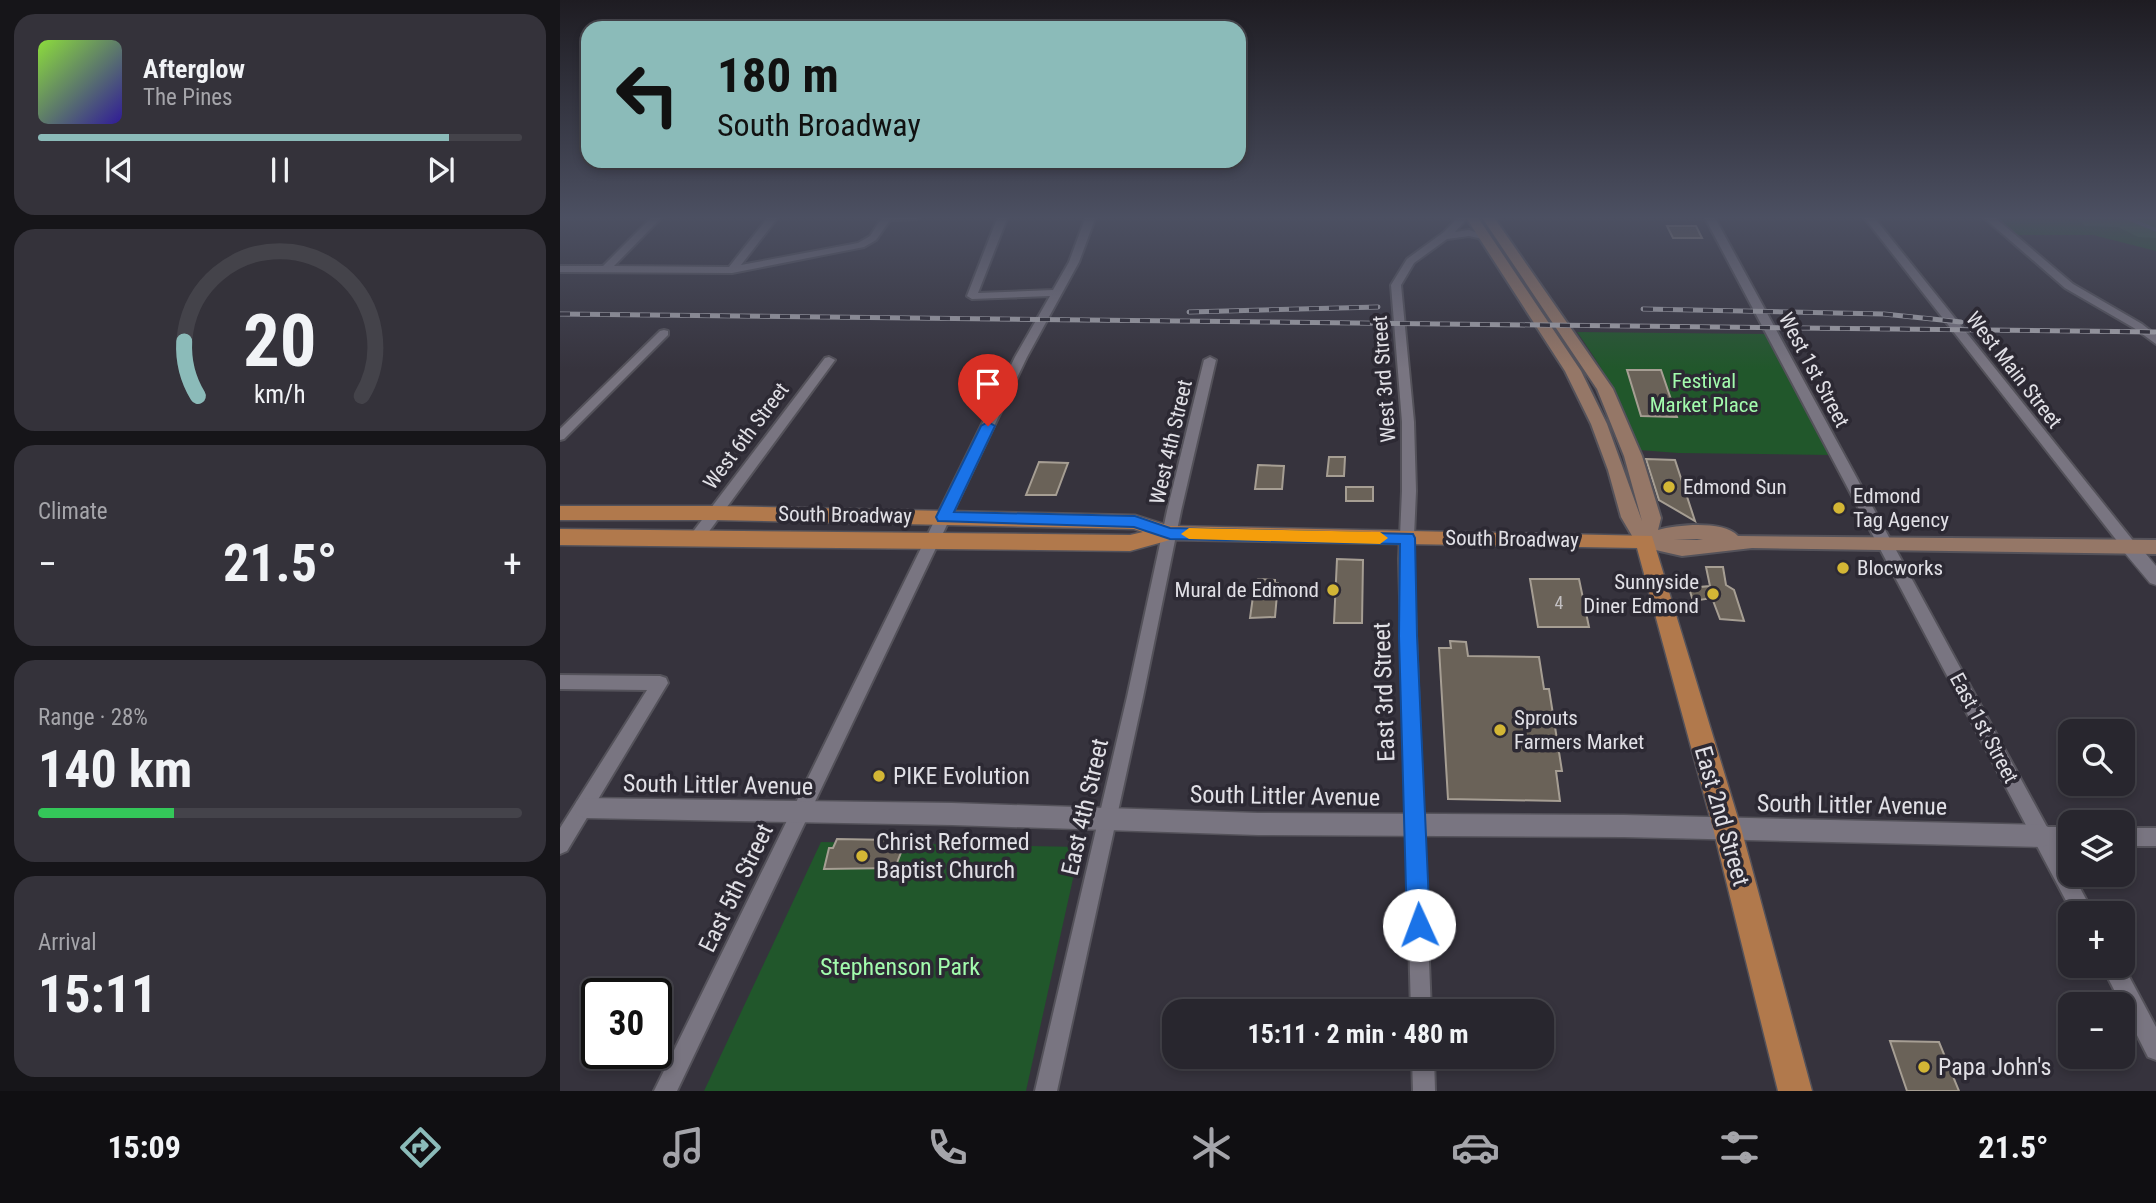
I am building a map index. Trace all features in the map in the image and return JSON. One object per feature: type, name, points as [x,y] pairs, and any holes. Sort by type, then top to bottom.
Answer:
[{"type":"main road","points":[[1504,267],[1573,371],[1600,424],[1630,517],[1645,541]]},
{"type":"main road","points":[[1522,267],[1605,389],[1616,411],[1652,518],[1645,541]]},
{"type":"main road","name":"South Broadway","points":[[560,513],[715,513],[1135,522],[1170,533]]},
{"type":"main road","name":"South Broadway","points":[[560,537],[1130,543],[1170,533],[1645,541],[1682,549],[1752,541],[2156,547]]},
{"type":"main road","name":"East 2nd Street","points":[[1645,541],[1727,828],[1795,1091]]},
{"type":"street","points":[[560,269],[732,270],[748,267]]},
{"type":"street","points":[[983,267],[972,296],[1057,293]]},
{"type":"street","name":"East 5th Street","points":[[665,1091],[1021,357],[1070,267]]},
{"type":"street","name":"West 3rd Street","points":[[1405,267],[1396,285],[1408,454],[1408,538]]},
{"type":"street","name":"West 1st Street","points":[[1736,267],[1885,542]]},
{"type":"street","name":"West Main Street","points":[[1908,267],[2130,547]]},
{"type":"street","points":[[2047,267],[2076,292],[2138,326],[2156,341]]},
{"type":"street","points":[[560,436],[664,333]]},
{"type":"street","name":"West 6th Street","points":[[697,537],[829,360]]},
{"type":"street","name":"West 4th Street","points":[[1170,533],[1210,360]]},
{"type":"street","name":"East 4th Street","points":[[1046,1091],[1170,533]]},
{"type":"street","name":"East 3rd Street","points":[[1408,538],[1408,636],[1421,999]]},
{"type":"street","name":"East 1st Street","points":[[1885,542],[2077,901]]},
{"type":"street","points":[[2130,547],[2156,578]]},
{"type":"street","points":[[560,682],[660,683],[560,845]]},
{"type":"street","name":"South Littler Avenue","points":[[585,808],[1258,824],[1415,823],[2058,836]]},
{"type":"street","points":[[2135,837],[2156,837]]},
{"type":"street","points":[[2118,978],[2156,1049]]},
{"type":"street","points":[[1423,1069],[1424,1091]]},
{"type":"green space","name":"Festival Market Place","points":[[1577,332],[1767,334],[1830,455],[1639,450],[1613,388]]},
{"type":"green space","name":"Stephenson Park","points":[[821,842],[1080,847],[1026,1091],[704,1091]]},
{"type":"building","points":[[1627,370],[1661,370],[1677,417],[1641,416]]},
{"type":"building","points":[[1329,457],[1345,457],[1344,476],[1327,476]]},
{"type":"building","name":"Edmond Sun","points":[[1646,459],[1675,460],[1695,521],[1659,500]]},
{"type":"building","points":[[1039,462],[1068,463],[1056,495],[1026,495]]},
{"type":"building","points":[[1258,465],[1284,466],[1282,489],[1255,489]]},
{"type":"building","points":[[1346,487],[1373,487],[1373,501],[1346,501]]},
{"type":"building","points":[[1337,559],[1363,560],[1362,623],[1334,623]]},
{"type":"building","name":"Sunnyside Diner Edmond","points":[[1706,567],[1723,567],[1726,585],[1734,590],[1744,621],[1720,619],[1712,598],[1693,601],[1689,588],[1710,586]]},
{"type":"building","points":[[1258,579],[1275,580],[1275,583],[1278,583],[1275,617],[1250,618],[1255,582]]},
{"type":"building","points":[[1530,579],[1579,579],[1589,627],[1538,627]]},
{"type":"building","name":"Sprouts Farmers Market","points":[[1450,641],[1466,642],[1468,656],[1539,657],[1544,689],[1549,689],[1562,771],[1556,771],[1560,801],[1448,799],[1439,648],[1451,648]]},
{"type":"building","name":"Christ Reformed Baptist Church","points":[[837,839],[905,842],[895,868],[824,869],[829,848],[833,848]]},
{"type":"building","name":"Papa John's","points":[[1890,1041],[1939,1042],[1959,1091],[1907,1091]]},
{"type":"railway","points":[[1189,312],[1378,307]]},
{"type":"railway","points":[[1643,309],[1884,314],[1961,322]]},
{"type":"railway","points":[[560,314],[2156,332]]},
{"type":"slow traffic","points":[[1189,534],[1380,538]]},
{"type":"place","name":"Edmond Sun","points":[[1669,487]]},
{"type":"place","name":"Edmond Tag Agency","points":[[1839,508]]},
{"type":"place","name":"Blocworks","points":[[1843,568]]},
{"type":"place","name":"Mural de Edmond","points":[[1333,590]]},
{"type":"place","name":"Sunnyside Diner Edmond","points":[[1713,594]]},
{"type":"place","name":"Sprouts Farmers Market","points":[[1500,730]]},
{"type":"place","name":"PIKE Evolution","points":[[879,776]]},
{"type":"place","name":"Christ Reformed Baptist Church","points":[[862,856]]},
{"type":"place","name":"Papa John's","points":[[1924,1067]]},
{"type":"route","points":[[988,426],[944,517],[1135,522],[1170,533],[1408,538],[1408,636],[1419,925]]}]
